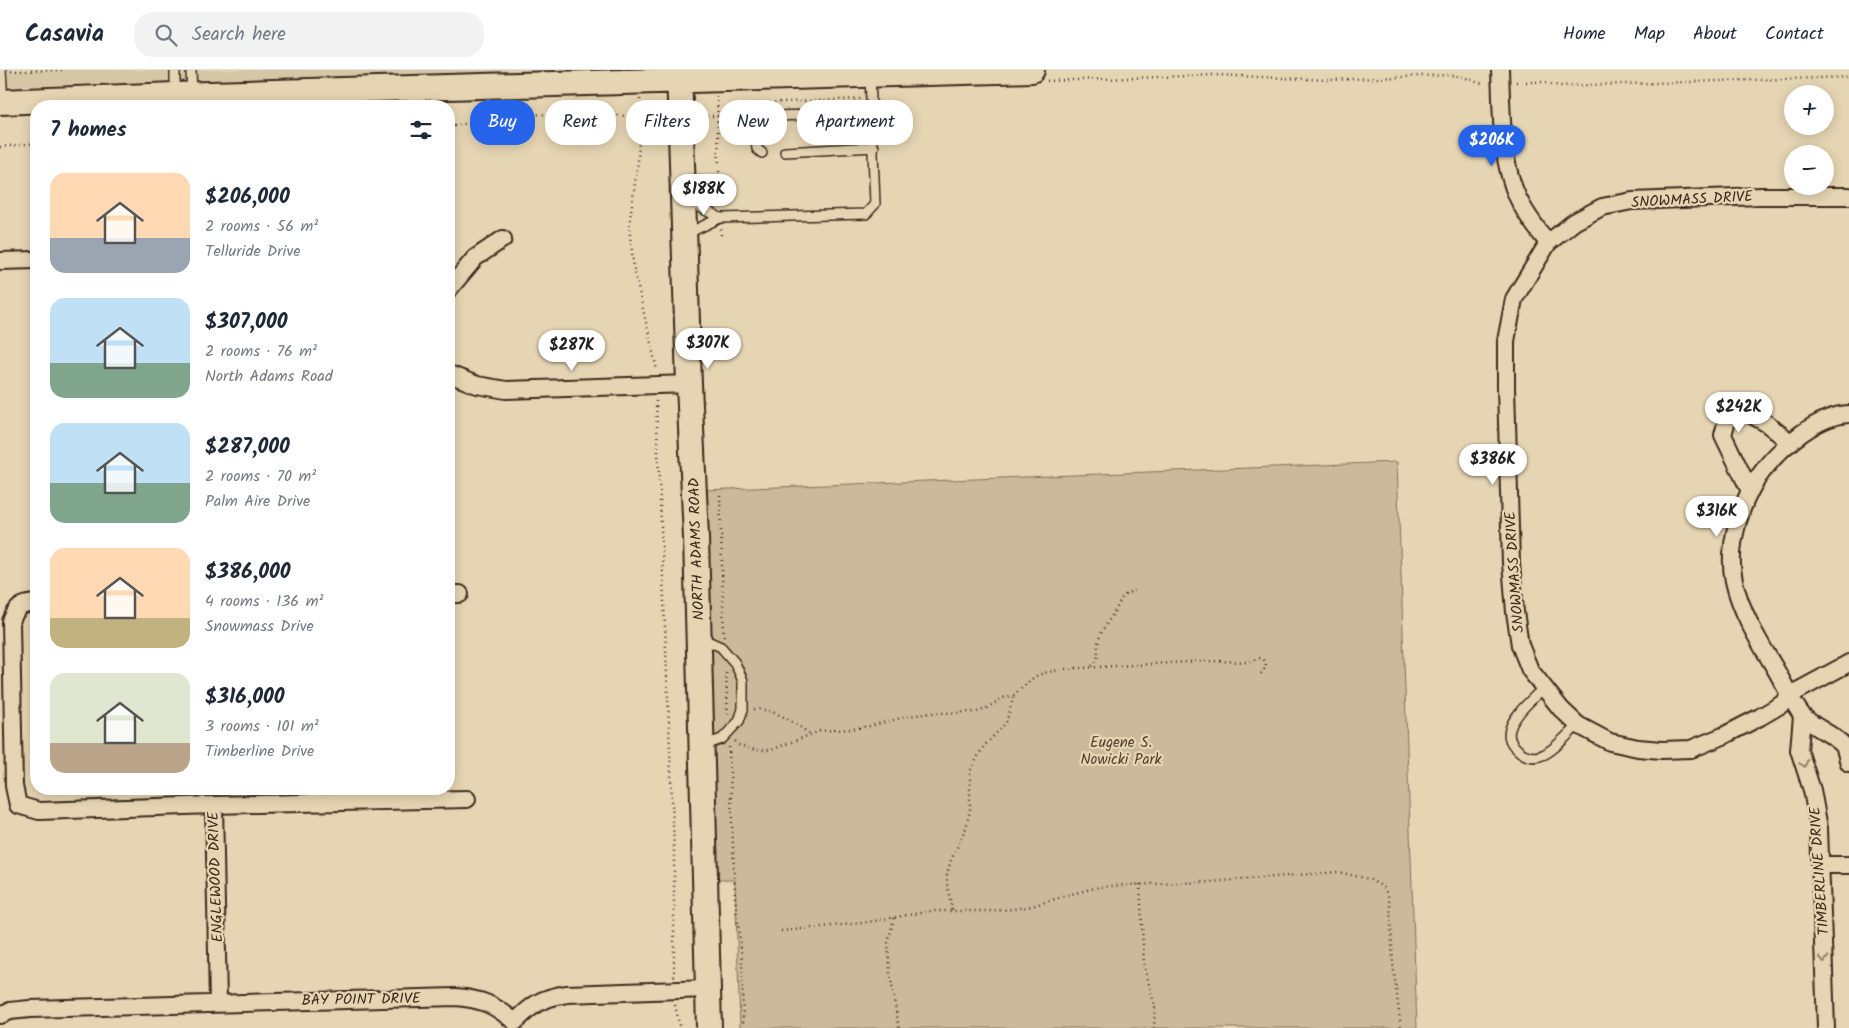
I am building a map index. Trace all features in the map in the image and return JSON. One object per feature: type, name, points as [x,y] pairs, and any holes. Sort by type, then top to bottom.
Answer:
[{"type":"street","points":[[46,100],[679,75],[1039,75]]},
{"type":"street","name":"NORTH ADAMS ROAD","points":[[679,75],[685,199],[689,384],[696,538],[710,1028]]},
{"type":"street","points":[[1501,76],[1504,142],[1508,169],[1528,217],[1548,243]]},
{"type":"street","points":[[1,102],[30,101]]},
{"type":"street","name":"SNOWMASS DRIVE","points":[[1849,196],[1761,196],[1632,201],[1602,207],[1574,222],[1548,243],[1514,299],[1506,341],[1511,563],[1514,612],[1520,645],[1530,670],[1561,709],[1578,725],[1610,742],[1638,748],[1662,750],[1690,749],[1724,736],[1760,717],[1782,704],[1790,694],[1849,663]]},
{"type":"street","points":[[455,282],[475,258],[503,240]]},
{"type":"street","points":[[0,261],[30,260]]},
{"type":"street","points":[[455,376],[477,385],[506,390],[689,384]]},
{"type":"street","points":[[1750,491],[1723,435],[1728,416],[1745,411],[1766,423],[1791,443]]},
{"type":"street","points":[[1849,414],[1842,414],[1809,428],[1770,461],[1756,478],[1743,506],[1732,541],[1734,581],[1745,614],[1759,641],[1802,716],[1844,746],[1849,763]]},
{"type":"street","name":"ENGLEWOOD DRIVE","points":[[30,604],[15,610],[11,621],[14,786],[18,804],[39,811],[214,806],[218,1003]]},
{"type":"street","name":"TIMBERLINE DRIVE","points":[[1802,716],[1799,750],[1812,790],[1819,828],[1826,1028]]},
{"type":"street","points":[[214,806],[468,799]]},
{"type":"street","points":[[1821,866],[1849,866]]},
{"type":"street","name":"BAY POINT DRIVE","points":[[0,1015],[10,1011],[30,1009],[456,997],[474,999],[498,1008],[518,1025],[533,1005],[550,996],[708,989]]},
{"type":"lane","points":[[175,70],[183,94]]},
{"type":"lane","points":[[183,94],[191,70]]},
{"type":"lane","points":[[1,71],[1,102]]},
{"type":"lane","points":[[870,75],[871,98]]},
{"type":"lane","points":[[762,153],[757,148],[755,134],[759,122],[774,116],[797,115]]},
{"type":"lane","points":[[686,234],[720,218],[866,214],[876,204],[874,147],[785,152]]},
{"type":"lane","points":[[685,199],[720,218]]},
{"type":"lane","points":[[698,637],[721,647],[736,663],[743,681],[743,709],[740,721],[722,739],[702,746]]},
{"type":"lane","points":[[1544,687],[1514,721],[1509,731],[1510,740],[1514,746],[1526,756],[1544,755],[1553,750],[1578,725]]},
{"type":"path","points":[[1,71],[62,70]]},
{"type":"path","points":[[1039,75],[1215,75],[1329,80],[1448,75],[1464,77],[1479,83],[1501,76],[1559,86],[1849,77]]},
{"type":"path","points":[[718,116],[727,116],[757,103],[871,98]]},
{"type":"path","points":[[717,102],[721,236]]},
{"type":"path","points":[[455,126],[516,115],[586,113],[626,116]]},
{"type":"path","points":[[0,147],[30,144]]},
{"type":"path","points":[[639,145],[629,226],[634,270],[657,369],[656,402],[674,850],[674,990],[680,1028]]},
{"type":"path","points":[[720,495],[735,897],[742,958],[743,1028]]},
{"type":"path","points":[[1091,667],[1098,656],[1098,642],[1101,634],[1122,599],[1126,594],[1135,590]]},
{"type":"path","points":[[728,733],[739,745],[755,750],[771,750],[820,731],[851,730],[909,716],[931,713],[977,712],[1014,694],[1034,677],[1043,673],[1091,667],[1149,666],[1205,661],[1248,662],[1259,658],[1263,659],[1266,664],[1259,676]]},
{"type":"path","points":[[952,910],[947,874],[951,860],[966,828],[970,810],[970,772],[986,745],[1006,723],[1014,694]]},
{"type":"path","points":[[743,709],[769,710],[811,734]]},
{"type":"path","points":[[781,931],[854,924],[931,911],[1014,909],[1032,906],[1099,887],[1208,882],[1338,872],[1369,879],[1382,887],[1388,895],[1393,964],[1401,1028]]},
{"type":"path","points":[[1140,884],[1144,966],[1155,1006],[1154,1028]]},
{"type":"path","points":[[894,918],[888,943],[890,974],[899,1028]]},
{"type":"shaded area","points":[[0,70],[596,70],[0,87]]},
{"type":"green space","name":"Eugene S. Nowicki Park","points":[[1397,462],[1417,1028],[740,1028],[735,880],[715,880],[703,490]]}]
